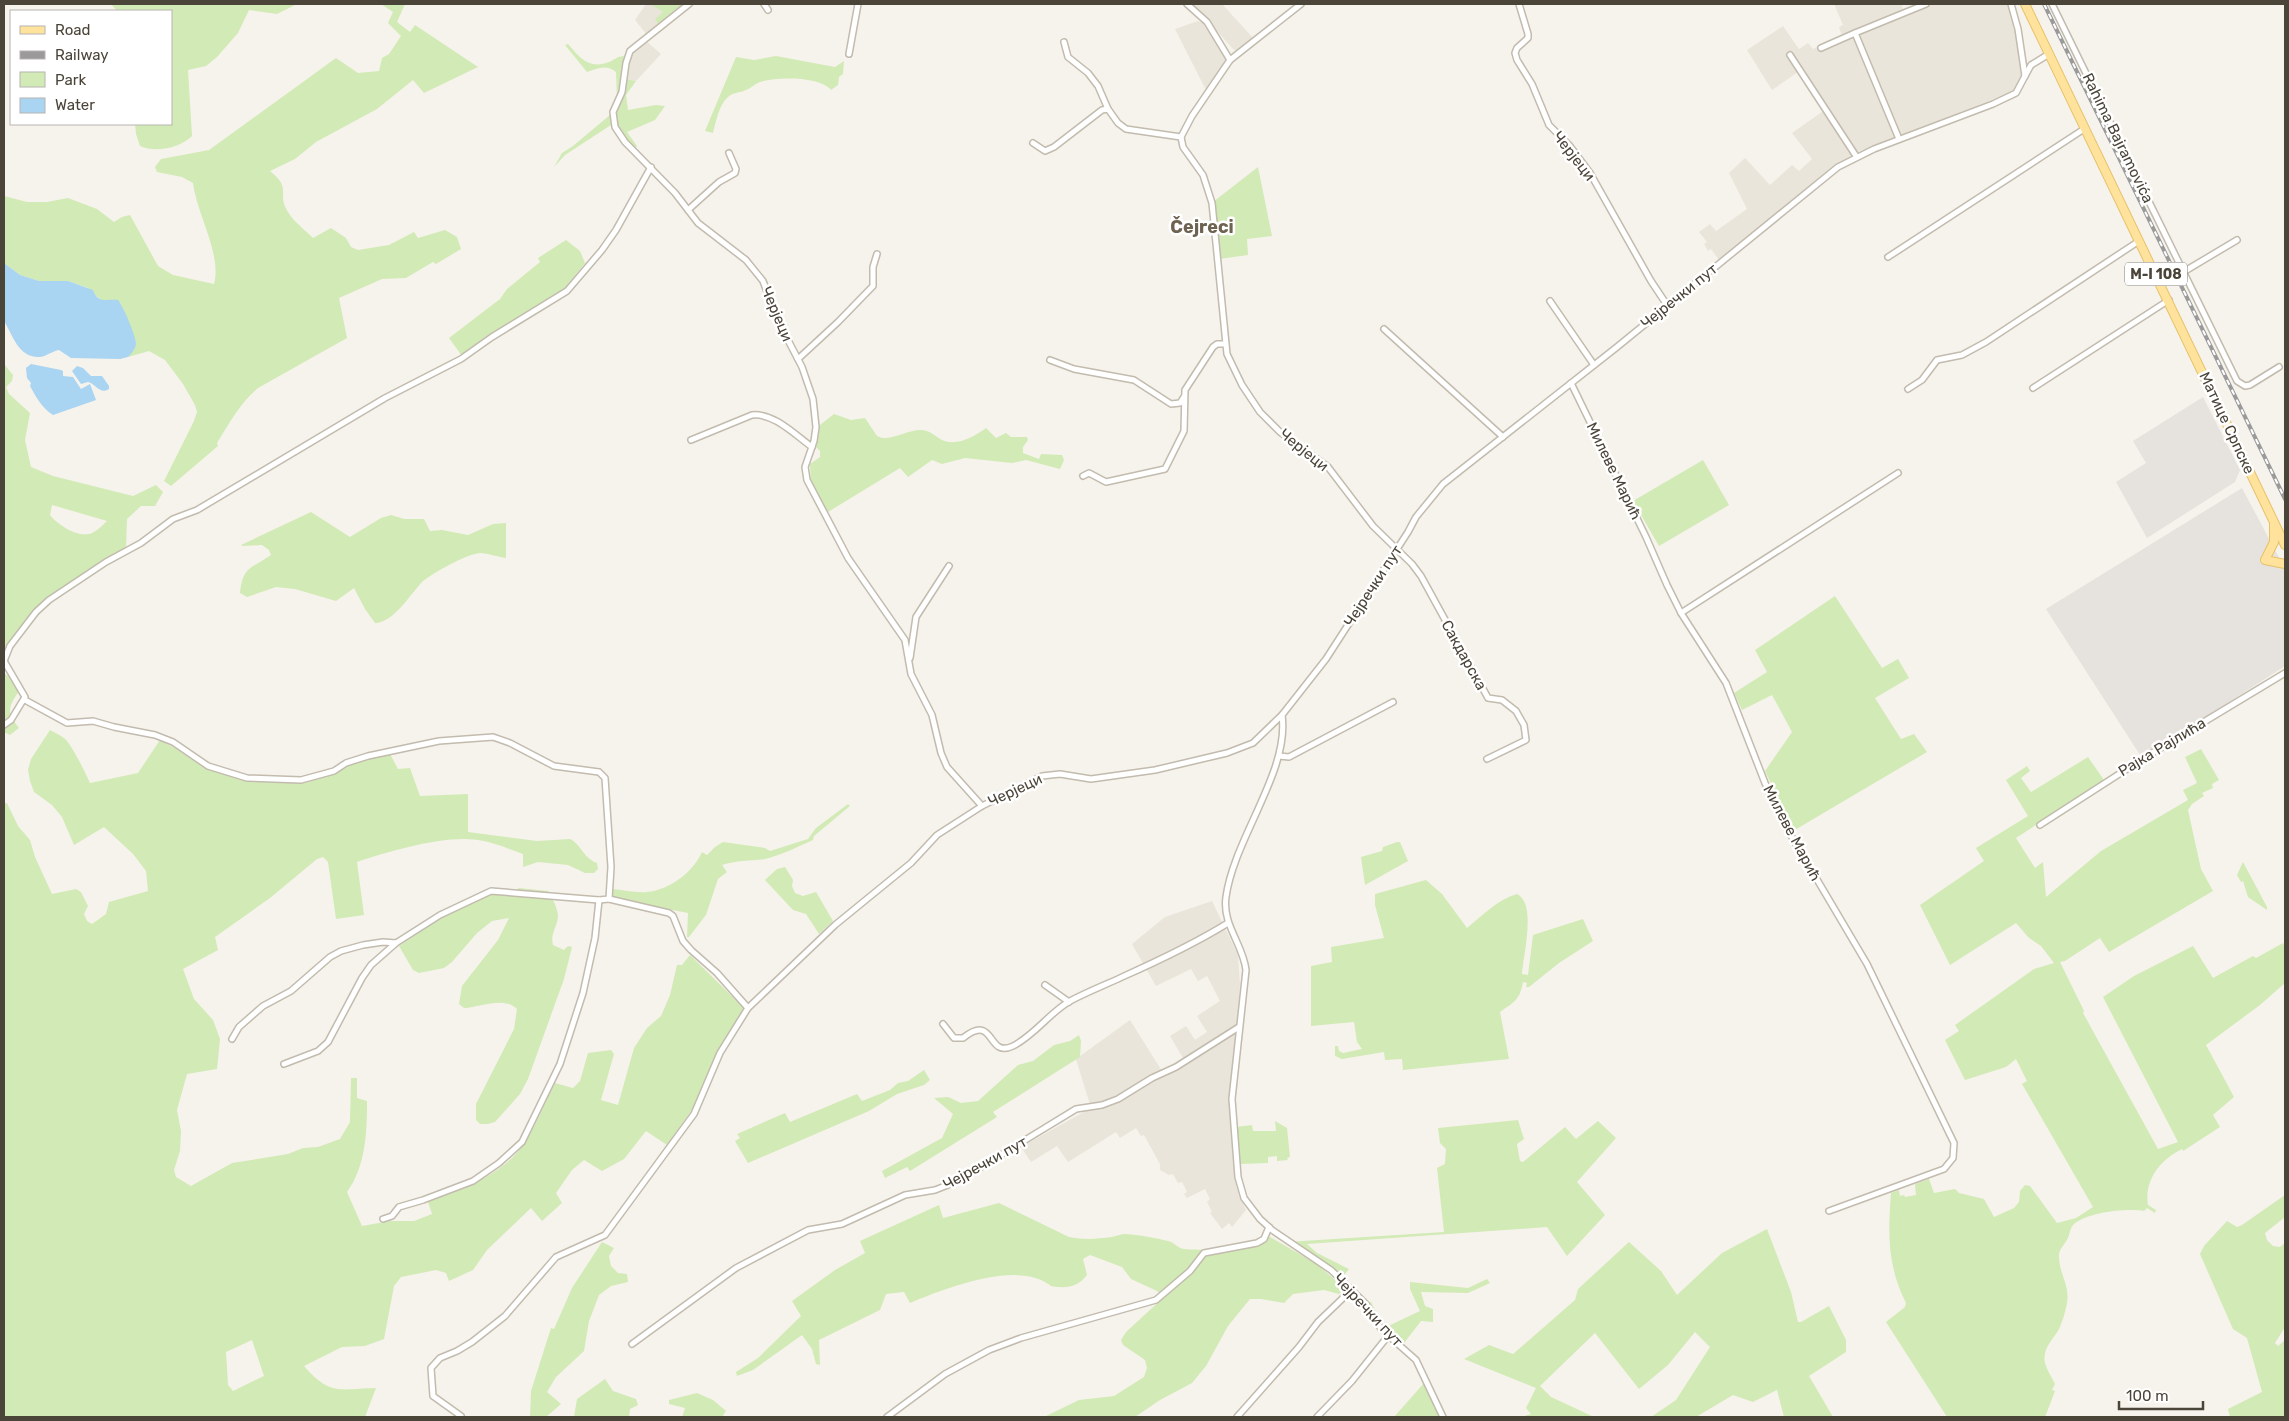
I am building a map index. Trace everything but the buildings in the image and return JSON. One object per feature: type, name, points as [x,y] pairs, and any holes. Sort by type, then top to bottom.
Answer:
[{"type":"main road","name":"Матице Српске","points":[[2026,4],[2084,129],[2169,300],[2285,545]]},
{"type":"main road","points":[[2274,522],[2274,542],[2265,560],[2285,564]]},
{"type":"street","name":"Черјеци","points":[[689,4],[630,51],[620,97],[613,112],[613,121],[618,134],[633,152],[651,167],[698,223],[757,270],[766,286],[777,319],[810,386],[815,405],[816,427],[805,467],[806,480],[848,558],[902,634],[913,681],[932,716],[941,753],[947,767],[982,806],[1027,782],[1053,774],[1091,779],[1155,770],[1227,753],[1252,743],[1282,715]]},
{"type":"street","points":[[764,4],[768,10]]},
{"type":"street","points":[[849,54],[858,4]]},
{"type":"street","points":[[1187,4],[1207,22],[1230,60]]},
{"type":"street","points":[[1064,42],[1068,57],[1088,74],[1098,86],[1108,109],[1118,123],[1126,129],[1181,137],[1192,116],[1230,60],[1301,4]]},
{"type":"street","name":"Черјеци","points":[[1519,4],[1528,38],[1517,48],[1515,53],[1516,60],[1532,84],[1549,125],[1569,146],[1590,173],[1651,281],[1668,305]]},
{"type":"street","points":[[1822,48],[1926,4]]},
{"type":"street","points":[[2011,4],[2018,29],[2025,76]]},
{"type":"street","name":"Rahima Bajramovića","points":[[2052,4],[2237,380],[2245,386],[2250,385],[2279,367]]},
{"type":"street","points":[[1855,33],[1898,139]]},
{"type":"street","name":"Чејречки пут","points":[[1442,1417],[1416,1360],[1388,1336],[1366,1304],[1331,1270],[1286,1241],[1269,1227],[1247,1203],[1238,1177],[1232,1099],[1239,1050],[1239,1027],[1246,970],[1244,958],[1228,923],[1226,897],[1241,844],[1279,756],[1284,730],[1282,715],[1326,659],[1416,517],[1443,484],[1594,365],[1826,176],[1856,156],[2013,95],[2018,90],[2031,65],[2049,54]]},
{"type":"street","points":[[1790,55],[1856,156]]},
{"type":"street","points":[[1034,143],[1045,151],[1076,131],[1102,110],[1108,109]]},
{"type":"street","points":[[1888,256],[2084,129]]},
{"type":"street","name":"Черјеци","points":[[1181,137],[1183,147],[1203,175],[1212,203],[1225,344],[1227,354],[1242,385],[1260,412],[1280,432],[1328,467],[1373,526],[1396,550]]},
{"type":"street","points":[[688,210],[719,182],[735,173],[736,169],[729,153]]},
{"type":"street","points":[[609,899],[611,867],[606,786],[605,778],[599,772],[554,766],[510,743],[493,737],[439,741],[368,756],[346,763],[325,774],[301,780],[248,778],[208,766],[173,742],[155,735],[93,721],[67,723],[25,700],[20,686],[4,661],[10,646],[36,612],[60,591],[141,543],[172,519],[197,510],[393,393],[461,359],[492,336],[567,291],[602,250],[616,230],[651,167]]},
{"type":"street","points":[[1908,389],[1922,380],[1936,360],[1962,355],[2024,318],[2139,240]]},
{"type":"street","points":[[2185,271],[2237,240]]},
{"type":"street","points":[[798,359],[855,306],[873,286],[873,268],[878,254]]},
{"type":"street","points":[[2033,388],[2169,300]]},
{"type":"street","points":[[1550,301],[1594,365]]},
{"type":"street","points":[[1384,329],[1502,436]]},
{"type":"street","points":[[1050,360],[1074,369],[1134,380],[1171,404],[1180,403],[1188,382],[1207,354],[1217,344],[1225,344]]},
{"type":"street","name":"Милеве Мaрић","points":[[1570,383],[1682,613],[1726,683],[1765,783],[1783,822],[1870,971],[1954,1143],[1953,1158],[1944,1169],[1829,1211]]},
{"type":"street","points":[[1083,476],[1089,473],[1106,482],[1165,469],[1184,431],[1184,396]]},
{"type":"street","points":[[692,440],[752,415],[762,414],[812,447]]},
{"type":"street","points":[[1682,613],[1898,473]]},
{"type":"street","name":"Сакдарска","points":[[1396,550],[1412,564],[1421,576],[1488,698],[1505,702],[1516,711],[1524,725],[1526,740],[1487,759]]},
{"type":"street","name":"Черјеци","points":[[909,666],[916,617],[949,566]]},
{"type":"street","points":[[4,670],[11,674]]},
{"type":"street","name":"Рајка Рајлића","points":[[2040,825],[2136,762],[2285,673]]},
{"type":"street","points":[[4,725],[11,720],[25,700]]},
{"type":"street","points":[[1279,756],[1289,757],[1394,702]]},
{"type":"street","points":[[461,1416],[433,1396],[431,1372],[435,1362],[472,1342],[505,1316],[556,1256],[605,1235],[694,1114],[720,1053],[748,1008],[835,925],[911,863],[930,841],[982,806]]},
{"type":"street","points":[[284,1064],[318,1050],[328,1042],[362,978],[371,965],[396,943],[440,915],[491,891],[599,900],[609,899],[669,913],[673,916],[683,941],[690,950],[717,973],[748,1008]]},
{"type":"street","points":[[383,1219],[392,1216],[399,1206],[423,1200],[473,1181],[500,1163],[522,1142],[560,1064],[583,993],[595,938],[599,900]]},
{"type":"street","points":[[942,1024],[954,1038],[963,1038],[974,1030],[979,1029],[986,1033],[1000,1047],[1006,1048],[1022,1040],[1069,1002],[1202,939],[1228,923]]},
{"type":"street","points":[[232,1039],[239,1027],[263,1006],[290,991],[330,957],[341,951],[364,945],[383,942],[396,943]]},
{"type":"street","points":[[1045,984],[1069,1002]]},
{"type":"street","name":"Чејречки пут","points":[[632,1344],[736,1268],[808,1230],[842,1224],[905,1195],[935,1190],[958,1181],[1076,1109],[1102,1106],[1118,1099],[1182,1063],[1239,1027]]},
{"type":"street","points":[[887,1417],[945,1374],[990,1350],[1048,1330],[1156,1300],[1190,1271],[1204,1253],[1257,1243],[1264,1239],[1269,1227]]},
{"type":"street","points":[[1237,1417],[1299,1347],[1318,1322],[1342,1299],[1349,1288]]},
{"type":"street","points":[[1317,1417],[1352,1381],[1388,1336]]},
{"type":"shaded area","points":[[646,4],[650,4],[663,12],[659,25],[647,35],[635,20]]},
{"type":"shaded area","points":[[1193,4],[1222,4],[1253,38],[1239,51],[1234,50]]},
{"type":"shaded area","points":[[1834,4],[1901,4],[1903,9],[1918,4],[2012,4],[2024,79],[2017,90],[1858,152],[1838,164],[1719,260],[1711,249],[1708,251],[1704,244],[1707,242],[1699,232],[1710,224],[1716,231],[1747,209],[1729,173],[1745,158],[1770,185],[1792,165],[1799,171],[1812,159],[1792,133],[1826,109],[1801,70],[1772,90],[1747,50],[1783,26],[1799,49],[1808,43],[1813,49],[1842,36],[1839,27],[1843,25]]},
{"type":"shaded area","points":[[1198,21],[1203,23],[1226,59],[1220,72],[1206,90],[1175,29]]},
{"type":"shaded area","points":[[646,41],[661,54],[636,81],[625,79],[630,55]]},
{"type":"shaded area","points":[[2203,397],[2240,470],[2235,482],[2147,538],[2116,482],[2146,463],[2133,441]]},
{"type":"shaded area","points":[[2242,488],[2285,569],[2285,666],[2142,758],[2046,609]]},
{"type":"shaded area","points":[[1212,901],[1238,955],[1240,985],[1230,1100],[1235,1180],[1239,1196],[1246,1210],[1232,1227],[1229,1223],[1222,1229],[1210,1213],[1212,1212],[1207,1202],[1210,1199],[1205,1189],[1187,1198],[1184,1194],[1187,1192],[1182,1182],[1178,1183],[1173,1174],[1169,1175],[1160,1170],[1160,1164],[1144,1135],[1141,1136],[1136,1128],[1120,1138],[1116,1132],[1068,1162],[1057,1146],[1031,1162],[1021,1147],[1091,1108],[1076,1059],[1130,1020],[1162,1071],[1183,1058],[1170,1036],[1186,1026],[1195,1040],[1207,1032],[1197,1016],[1220,1001],[1207,976],[1198,981],[1191,969],[1156,986],[1132,944],[1165,917]]},
{"type":"green space","points":[[111,4],[297,4],[277,14],[249,10],[238,33],[217,57],[206,66],[188,70],[192,136],[181,144],[160,149],[140,146],[135,125],[172,125],[172,10],[116,10]]},
{"type":"green space","points":[[381,4],[405,4],[397,22],[410,32],[415,25],[478,67],[424,93],[413,80],[377,109],[316,142],[295,159],[270,171],[281,182],[283,201],[288,212],[296,223],[313,238],[331,228],[346,238],[351,247],[358,250],[389,245],[414,232],[418,238],[445,230],[457,237],[461,249],[436,264],[433,262],[406,278],[382,279],[339,298],[347,338],[258,388],[235,414],[217,443],[218,446],[171,486],[164,481],[197,412],[183,384],[165,360],[149,351],[128,357],[136,343],[120,303],[114,300],[102,301],[88,288],[68,281],[39,281],[20,275],[4,263],[4,196],[27,202],[47,202],[68,198],[97,209],[114,222],[130,215],[158,266],[173,275],[214,284],[215,260],[193,183],[182,177],[157,172],[155,167],[161,159],[209,150],[336,58],[358,73],[379,71],[382,58],[389,54],[401,36],[388,23],[393,12]]},
{"type":"green space","points":[[650,4],[686,4],[659,25],[655,19],[663,12]]},
{"type":"green space","points":[[568,44],[581,58],[590,63],[602,64],[624,56],[617,98],[616,72],[606,67],[587,72],[565,45]]},
{"type":"green space","points":[[776,56],[835,67],[844,61],[843,74],[839,77],[838,85],[831,90],[825,85],[807,80],[776,79],[760,82],[728,97],[720,109],[713,133],[705,131],[736,57],[754,60]]},
{"type":"green space","points":[[625,79],[636,81],[626,95],[628,110],[656,105],[665,106],[655,120],[627,132],[637,146],[635,149],[617,124],[617,109]]},
{"type":"green space","points":[[610,115],[611,125],[565,155],[554,167],[562,153]]},
{"type":"green space","points":[[1258,167],[1272,236],[1247,239],[1248,255],[1219,259],[1213,202]]},
{"type":"green space","points":[[566,240],[580,251],[585,263],[564,289],[462,356],[449,338],[500,299],[507,289],[540,262],[538,258]]},
{"type":"green space","points":[[4,364],[13,375],[12,381],[6,387],[9,394],[30,413],[25,440],[31,467],[53,476],[133,496],[156,485],[163,492],[155,506],[141,506],[127,519],[126,548],[49,596],[34,611],[4,653]],"holes":[[[52,505],[107,521],[94,532],[81,534],[63,527],[50,515]]]},
{"type":"green space","points":[[834,414],[851,420],[865,418],[877,436],[882,438],[924,430],[942,440],[954,442],[971,437],[986,428],[996,438],[1006,433],[1011,437],[1027,437],[1028,440],[1023,447],[1023,453],[1039,459],[1041,454],[1062,455],[1064,460],[1060,469],[1026,460],[1012,463],[965,458],[942,464],[932,460],[908,477],[900,468],[828,512],[811,483],[810,464],[820,457],[820,451],[816,447],[820,425]]},
{"type":"green space","points":[[1703,460],[1729,505],[1659,546],[1633,501]]},
{"type":"green space","points":[[311,512],[350,537],[381,518],[391,515],[404,519],[424,519],[430,531],[442,530],[468,535],[493,524],[506,523],[506,558],[480,553],[449,565],[421,583],[395,614],[382,622],[375,623],[354,588],[336,601],[295,589],[276,587],[247,597],[240,593],[243,578],[249,569],[271,555],[269,550],[262,545],[241,545]]},
{"type":"green space","points":[[1835,596],[1882,668],[1898,659],[1909,678],[1875,698],[1901,739],[1914,734],[1927,752],[1793,831],[1765,771],[1792,732],[1772,695],[1742,710],[1734,693],[1767,672],[1755,650]]},
{"type":"green space","points":[[4,673],[11,678],[20,690],[10,709],[10,713],[19,728],[10,735],[4,732]]},
{"type":"green space","points":[[50,730],[67,741],[90,783],[138,773],[160,740],[204,768],[248,782],[305,783],[336,773],[348,765],[390,754],[398,769],[410,768],[420,796],[468,794],[468,832],[537,841],[570,839],[577,844],[588,858],[597,863],[598,869],[594,873],[585,873],[568,865],[538,862],[523,867],[523,854],[484,841],[464,839],[417,845],[357,862],[364,915],[336,919],[328,862],[323,857],[317,859],[270,898],[215,937],[218,950],[183,969],[194,999],[213,1020],[220,1039],[217,1069],[187,1074],[177,1110],[181,1131],[180,1151],[174,1170],[176,1177],[191,1186],[232,1163],[288,1154],[303,1148],[318,1147],[340,1139],[350,1122],[351,1078],[357,1078],[357,1098],[367,1101],[366,1137],[362,1160],[347,1192],[362,1226],[390,1221],[414,1221],[432,1214],[428,1202],[481,1180],[516,1154],[533,1128],[555,1083],[573,1088],[580,1081],[588,1053],[611,1050],[614,1054],[601,1100],[618,1105],[634,1048],[647,1028],[661,1016],[670,995],[677,965],[682,965],[690,955],[745,1009],[721,1046],[698,1101],[667,1145],[646,1131],[624,1159],[602,1171],[584,1160],[572,1170],[556,1193],[562,1203],[542,1221],[531,1208],[487,1250],[473,1270],[449,1281],[446,1273],[436,1270],[401,1277],[394,1286],[384,1339],[365,1346],[342,1347],[304,1366],[321,1382],[336,1389],[376,1388],[365,1417],[4,1417],[4,804],[7,803],[18,826],[30,840],[35,857],[52,894],[76,889],[81,892],[88,906],[84,914],[87,921],[92,924],[106,914],[109,902],[148,891],[146,871],[133,854],[104,827],[74,845],[62,817],[52,805],[34,792],[28,770],[31,759]],"holes":[[[252,1340],[264,1376],[233,1391],[228,1385],[226,1352]]]},
{"type":"green space","points":[[2201,749],[2219,780],[2212,784],[2213,788],[2202,793],[2204,796],[2192,804],[2188,810],[2201,869],[2213,891],[2109,952],[2100,938],[2065,961],[2060,962],[2084,1011],[2083,1013],[2158,1149],[2178,1142],[2103,997],[2134,976],[2193,946],[2213,978],[2253,956],[2256,958],[2283,943],[2285,946],[2285,983],[2260,1005],[2206,1045],[2234,1097],[2213,1115],[2220,1127],[2183,1151],[2182,1149],[2174,1154],[2155,1172],[2151,1179],[2147,1196],[2148,1205],[2156,1210],[2155,1213],[2147,1208],[2144,1211],[2108,1212],[2089,1216],[2080,1220],[2072,1227],[2059,1255],[2068,1297],[2066,1307],[2059,1329],[2049,1344],[2044,1358],[2055,1384],[2052,1390],[2055,1391],[2045,1417],[1947,1417],[1886,1322],[1905,1307],[1906,1303],[1895,1276],[1890,1249],[1891,1193],[1899,1190],[1900,1196],[1916,1195],[1915,1184],[1929,1179],[1934,1193],[1955,1189],[1959,1193],[1984,1199],[1994,1217],[2014,1208],[2019,1202],[2020,1191],[2025,1185],[2030,1186],[2057,1223],[2076,1218],[2093,1207],[2022,1084],[2027,1081],[2016,1059],[2006,1067],[1965,1080],[1945,1040],[1959,1031],[1955,1025],[2034,969],[2054,963],[2041,946],[2029,938],[2016,923],[1950,965],[1920,905],[1984,861],[1976,848],[2028,816],[2006,780],[2027,766],[2030,771],[2021,778],[2031,792],[2088,757],[2104,780],[2016,838],[2035,868],[2043,862],[2046,897],[2101,851],[2188,800],[2183,790],[2197,783],[2185,757]]},
{"type":"green space","points":[[848,804],[850,806],[814,836],[813,840],[765,859],[722,865],[727,872],[718,879],[706,915],[689,937],[687,937],[688,913],[611,898],[612,889],[647,892],[656,891],[672,884],[687,873],[702,852],[707,855],[723,842],[765,848],[770,851],[808,839],[816,828]]},
{"type":"green space","points":[[1400,842],[1408,861],[1365,885],[1361,857],[1382,851],[1383,847]]},
{"type":"green space","points":[[2243,862],[2267,910],[2248,897],[2243,881],[2241,882],[2237,875]]},
{"type":"green space","points":[[785,867],[793,880],[792,886],[795,893],[803,896],[816,892],[833,921],[819,934],[806,914],[793,910],[765,880],[777,869]]},
{"type":"green space","points":[[1426,880],[1442,894],[1467,928],[1490,908],[1517,894],[1523,900],[1528,919],[1522,974],[1528,975],[1533,935],[1583,919],[1593,941],[1559,963],[1529,987],[1526,987],[1527,983],[1523,982],[1516,1000],[1500,1012],[1509,1059],[1403,1070],[1402,1059],[1385,1060],[1384,1052],[1342,1059],[1335,1056],[1335,1046],[1338,1046],[1339,1051],[1343,1053],[1362,1049],[1357,1042],[1354,1022],[1311,1026],[1311,966],[1332,962],[1331,947],[1384,938],[1375,905],[1375,894]]},
{"type":"green space","points":[[518,888],[548,891],[558,914],[552,937],[553,945],[564,950],[568,946],[572,947],[564,979],[528,1079],[520,1094],[495,1122],[480,1124],[476,1120],[476,1104],[514,1029],[517,1009],[506,1003],[492,1003],[464,1008],[459,1004],[462,986],[498,940],[509,918],[492,921],[477,933],[452,962],[444,968],[419,973],[413,970],[399,946],[442,917],[496,892],[517,894]]},
{"type":"green space","points":[[1079,1035],[1081,1041],[1080,1057],[993,1112],[997,1117],[910,1171],[907,1167],[885,1178],[882,1171],[942,1138],[953,1114],[934,1098],[948,1097],[961,1103],[978,1101],[1018,1065],[1033,1061],[1054,1045],[1070,1041]]},
{"type":"green space","points":[[924,1070],[930,1080],[924,1085],[897,1094],[869,1111],[748,1163],[735,1141],[740,1138],[737,1134],[785,1113],[790,1122],[857,1094],[862,1101],[890,1090],[898,1083],[908,1081]]},
{"type":"green space","points":[[1518,1120],[1524,1139],[1517,1144],[1520,1161],[1523,1162],[1565,1127],[1576,1139],[1598,1121],[1616,1138],[1577,1182],[1605,1215],[1567,1256],[1547,1227],[1307,1244],[1317,1253],[1349,1269],[1340,1280],[1287,1242],[1444,1232],[1437,1168],[1445,1164],[1446,1149],[1440,1143],[1438,1128]]},
{"type":"green space","points":[[1275,1121],[1287,1128],[1290,1157],[1287,1158],[1288,1160],[1277,1161],[1277,1156],[1268,1157],[1268,1163],[1239,1164],[1236,1127],[1252,1125],[1253,1131],[1276,1131]]},
{"type":"green space","points":[[2285,1195],[2285,1217],[2265,1233],[2267,1240],[2273,1246],[2280,1247],[2285,1243],[2285,1327],[2275,1343],[2278,1346],[2285,1340],[2285,1417],[2230,1417],[2228,1409],[2262,1392],[2247,1338],[2233,1329],[2200,1254],[2204,1246],[2227,1221],[2237,1227],[2242,1225]]},
{"type":"green space","points":[[999,1203],[1074,1238],[1101,1238],[1126,1234],[1168,1241],[1184,1249],[1203,1250],[1240,1246],[1259,1239],[1265,1234],[1315,1263],[1345,1288],[1339,1294],[1324,1290],[1293,1294],[1284,1303],[1250,1299],[1228,1326],[1206,1366],[1192,1383],[1160,1400],[1135,1417],[1044,1417],[1079,1400],[1114,1396],[1144,1377],[1147,1368],[1145,1360],[1123,1345],[1121,1340],[1126,1332],[1164,1297],[1157,1291],[1131,1279],[1122,1267],[1090,1255],[1083,1259],[1087,1275],[1076,1285],[1071,1286],[1051,1286],[1037,1278],[1020,1275],[981,1279],[961,1284],[910,1303],[904,1292],[886,1294],[880,1310],[819,1340],[820,1365],[816,1364],[812,1349],[802,1335],[753,1370],[737,1376],[736,1372],[758,1358],[801,1316],[792,1301],[835,1270],[865,1253],[860,1241],[939,1205],[943,1218]]},
{"type":"green space","points":[[1767,1229],[1791,1292],[1798,1322],[1829,1306],[1846,1340],[1846,1352],[1809,1376],[1833,1417],[1784,1417],[1777,1390],[1753,1402],[1733,1395],[1696,1417],[1651,1417],[1676,1400],[1710,1347],[1695,1332],[1668,1365],[1639,1389],[1595,1333],[1540,1386],[1551,1397],[1594,1417],[1521,1417],[1531,1414],[1526,1408],[1536,1388],[1464,1359],[1489,1345],[1513,1354],[1575,1300],[1578,1289],[1629,1242],[1661,1271],[1677,1295],[1722,1253]]},
{"type":"green space","points":[[602,1242],[614,1248],[609,1256],[611,1266],[618,1273],[627,1274],[628,1282],[611,1286],[599,1295],[589,1321],[584,1351],[556,1377],[547,1392],[561,1404],[546,1417],[530,1417],[531,1391],[551,1328],[554,1329],[572,1288]]},
{"type":"green space","points":[[1487,1279],[1490,1283],[1468,1293],[1421,1292],[1425,1306],[1433,1309],[1433,1322],[1421,1321],[1401,1347],[1386,1335],[1366,1304],[1371,1302],[1384,1328],[1420,1311],[1410,1289],[1410,1282],[1468,1288]]},
{"type":"green space","points":[[605,1379],[613,1391],[636,1399],[638,1405],[630,1409],[629,1417],[574,1417],[577,1399]]},
{"type":"green space","points":[[1425,1382],[1439,1417],[1394,1417]]},
{"type":"green space","points":[[697,1393],[713,1400],[726,1411],[722,1417],[682,1417],[685,1408],[669,1404],[669,1400]]},
{"type":"water","points":[[4,263],[20,275],[39,281],[68,281],[93,290],[100,299],[118,300],[133,333],[136,343],[134,350],[128,357],[120,359],[71,358],[59,350],[40,357],[26,354],[17,345],[4,321]]},
{"type":"water","points":[[31,364],[63,371],[63,376],[73,377],[81,389],[90,384],[96,400],[53,415],[42,406],[30,386],[31,383],[27,378],[26,368]]},
{"type":"water","points":[[77,366],[83,368],[91,376],[102,376],[109,389],[103,391],[88,382],[81,384],[72,371]]},
{"type":"railway","points":[[2044,4],[2285,499]]},
{"type":"district","name":"Čejreci","points":[[1202,227]]}]
